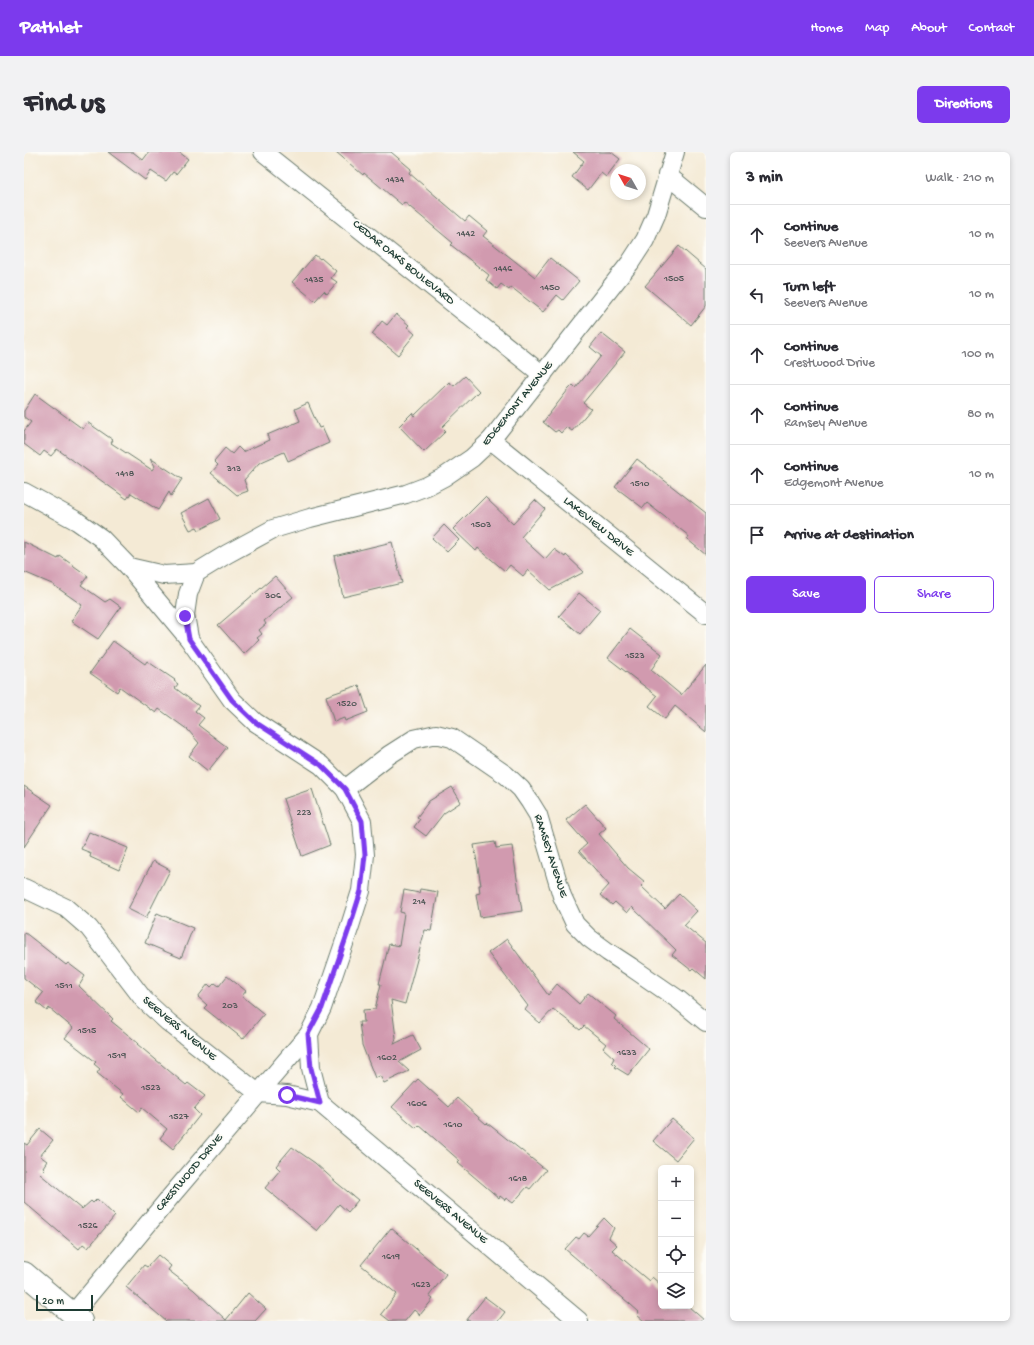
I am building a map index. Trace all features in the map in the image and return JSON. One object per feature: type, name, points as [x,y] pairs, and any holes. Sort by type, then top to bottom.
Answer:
[{"type":"street","name":"CEDAR OAKS BOULEVARD","points":[[263,152],[543,375]]},
{"type":"street","name":"EDGEMONT AVENUE","points":[[128,567],[164,575],[196,573],[273,529],[310,518],[406,494],[427,486],[444,477],[472,458],[491,440],[630,263],[645,240],[656,215],[675,152]]},
{"type":"street","points":[[667,175],[706,207]]},
{"type":"street","name":"LAKEVIEW DRIVE","points":[[491,440],[706,614]]},
{"type":"street","points":[[24,492],[77,521],[101,538],[128,567],[189,639],[232,700],[255,722],[321,765],[345,789]]},
{"type":"street","points":[[189,639],[185,616],[188,594],[196,573]]},
{"type":"street","name":"RAMSEY AVENUE","points":[[345,789],[414,739],[436,734],[452,738],[506,776],[521,789],[530,802],[538,815],[562,896],[575,924],[589,938],[679,1000],[706,1022]]},
{"type":"street","name":"CRESTWOOD DRIVE","points":[[77,1318],[258,1093],[308,1034],[322,1008],[361,891],[365,855],[362,821],[345,789]]},
{"type":"street","name":"SEEVERS AVENUE","points":[[24,888],[66,908],[89,928],[144,1000],[168,1022],[258,1093],[287,1095],[320,1103],[579,1321]]},
{"type":"street","points":[[308,1034],[311,1068],[320,1103]]},
{"type":"street","points":[[24,1273],[77,1318]]},
{"type":"building","points":[[108,152],[133,152],[143,160],[149,152],[179,152],[188,159],[176,174],[173,172],[166,181],[151,171],[145,180]]},
{"type":"building","points":[[336,152],[391,152],[411,169],[409,173],[465,221],[469,216],[487,231],[483,236],[535,277],[550,258],[579,281],[563,300],[557,295],[543,312],[511,287],[509,290],[501,284],[497,289],[486,280],[489,275],[451,245],[453,243],[404,202],[402,205]]},
{"type":"building","points":[[573,152],[611,152],[620,159],[616,164],[610,164],[610,172],[606,177],[601,173],[588,190],[572,177],[584,161]]},
{"type":"building","points":[[679,246],[706,269],[706,306],[691,325],[645,286]]},
{"type":"building","points":[[315,255],[320,259],[321,258],[336,271],[331,278],[337,282],[327,294],[324,291],[315,301],[292,282]]},
{"type":"building","points":[[396,314],[409,325],[407,327],[415,334],[398,355],[372,334],[382,321],[387,325]]},
{"type":"building","points":[[601,333],[625,352],[583,403],[591,409],[572,431],[566,427],[561,433],[558,430],[555,432],[543,422],[568,390],[573,385],[576,388],[601,356],[590,347]]},
{"type":"building","points":[[465,376],[479,391],[442,427],[446,431],[424,452],[399,426],[412,413],[414,416],[449,382],[454,386]]},
{"type":"building","points":[[35,394],[83,429],[87,422],[113,440],[111,443],[152,470],[155,466],[150,458],[182,479],[171,496],[169,492],[158,510],[131,493],[127,499],[57,449],[51,456],[44,451],[40,456],[24,444],[24,431],[31,422],[24,417],[24,411]]},
{"type":"building","points":[[308,403],[319,428],[322,427],[329,443],[288,461],[284,452],[259,463],[244,480],[248,491],[237,495],[211,473],[218,465],[214,461],[225,448],[232,454],[238,447],[243,452],[269,440],[267,435],[300,421],[295,409]]},
{"type":"building","points":[[637,459],[706,513],[706,555],[687,539],[689,536],[647,503],[643,508],[615,487]]},
{"type":"building","points":[[485,497],[513,524],[535,500],[545,509],[521,537],[545,559],[554,549],[565,557],[566,555],[584,572],[550,590],[528,570],[523,576],[510,565],[505,571],[478,548],[476,551],[453,529]]},
{"type":"building","points":[[209,498],[220,519],[199,530],[197,527],[190,530],[181,513]]},
{"type":"building","points":[[444,525],[459,540],[447,552],[432,538]]},
{"type":"building","points":[[24,542],[58,559],[60,556],[88,576],[81,585],[105,602],[110,599],[121,607],[98,639],[71,621],[82,605],[52,584],[24,572]]},
{"type":"building","points":[[392,542],[402,583],[343,597],[334,556]]},
{"type":"building","points":[[275,576],[293,597],[264,621],[266,624],[259,630],[262,634],[257,638],[259,640],[244,654],[218,625]]},
{"type":"building","points":[[579,593],[600,610],[580,634],[559,616]]},
{"type":"building","points":[[630,629],[662,654],[651,670],[681,695],[706,665],[706,732],[675,706],[665,719],[649,706],[657,696],[608,658]]},
{"type":"building","points":[[113,641],[145,664],[147,661],[175,680],[174,681],[178,684],[175,688],[199,706],[195,711],[204,718],[198,725],[227,747],[208,771],[189,756],[199,743],[188,730],[159,709],[156,713],[120,687],[117,692],[90,673]]},
{"type":"building","points":[[359,685],[368,712],[345,721],[344,718],[334,722],[326,696]]},
{"type":"building","points":[[24,786],[52,805],[24,847]]},
{"type":"building","points":[[452,787],[461,802],[444,813],[426,836],[414,827],[420,819],[417,817],[429,801]]},
{"type":"building","points":[[312,789],[330,845],[302,856],[283,799]]},
{"type":"building","points":[[585,804],[606,828],[599,834],[628,868],[645,882],[641,886],[665,909],[679,894],[697,911],[684,925],[706,943],[706,979],[693,968],[691,970],[672,955],[676,950],[632,907],[627,913],[615,902],[612,905],[600,895],[609,885],[579,851],[587,844],[566,820]]},
{"type":"building","points":[[89,832],[128,848],[119,870],[90,857],[91,853],[81,849]]},
{"type":"building","points":[[495,842],[496,848],[512,846],[522,911],[480,917],[476,894],[480,893],[479,885],[481,885],[474,845]]},
{"type":"building","points":[[153,861],[170,870],[146,918],[128,909]]},
{"type":"building","points":[[420,889],[438,892],[431,931],[425,930],[405,1004],[391,1000],[396,1038],[394,1044],[413,1035],[421,1050],[399,1062],[409,1071],[384,1083],[380,1076],[375,1078],[362,1045],[359,1022],[364,1022],[363,1010],[375,1009],[381,984],[379,984],[389,944],[399,946],[404,913],[400,912],[404,890],[419,893]]},
{"type":"building","points":[[157,913],[193,928],[181,958],[145,943]]},
{"type":"building","points":[[24,932],[66,965],[68,963],[85,976],[79,986],[113,1019],[111,1021],[186,1085],[188,1083],[205,1096],[194,1109],[200,1115],[173,1149],[160,1138],[167,1129],[142,1108],[139,1112],[121,1097],[123,1094],[97,1073],[100,1069],[94,1064],[96,1062],[65,1038],[73,1028],[49,1008],[47,1011],[36,1002],[43,993],[24,978]]},
{"type":"building","points":[[507,939],[548,995],[557,984],[579,1004],[588,993],[616,1016],[614,1019],[649,1049],[628,1075],[615,1067],[616,1066],[612,1062],[614,1058],[603,1048],[606,1044],[584,1026],[580,1030],[553,1009],[540,1023],[525,1010],[528,1006],[488,953]]},
{"type":"building","points":[[227,976],[246,991],[242,996],[264,1014],[243,1039],[204,1008],[207,1005],[198,997],[208,984],[211,987],[215,983],[219,986]]},
{"type":"building","points":[[418,1079],[449,1107],[457,1098],[486,1124],[487,1123],[546,1170],[530,1189],[527,1187],[513,1203],[506,1198],[505,1200],[500,1196],[499,1198],[458,1163],[460,1161],[419,1125],[416,1128],[392,1107]]},
{"type":"building","points":[[672,1119],[694,1138],[676,1160],[653,1141]]},
{"type":"building","points":[[40,1129],[53,1140],[40,1156],[47,1161],[43,1167],[45,1169],[40,1174],[82,1209],[91,1201],[93,1203],[97,1199],[115,1216],[88,1248],[83,1244],[79,1249],[24,1202],[24,1143],[27,1145]]},
{"type":"building","points":[[292,1147],[315,1163],[358,1200],[348,1212],[339,1204],[317,1231],[265,1188],[280,1170],[276,1166]]},
{"type":"building","points":[[604,1218],[614,1228],[609,1238],[617,1245],[612,1250],[649,1281],[652,1277],[658,1282],[658,1309],[691,1309],[705,1321],[644,1321],[637,1315],[639,1312],[565,1249],[576,1237],[579,1239],[584,1233],[588,1236]]},
{"type":"building","points":[[391,1228],[446,1274],[429,1296],[433,1299],[420,1315],[414,1310],[405,1321],[390,1321],[381,1314],[397,1294],[361,1265]]},
{"type":"building","points":[[158,1255],[171,1266],[168,1270],[194,1290],[226,1320],[248,1293],[266,1309],[255,1321],[166,1321],[126,1287],[144,1265],[147,1267]]},
{"type":"building","points":[[485,1297],[505,1312],[498,1321],[466,1321]]},
{"type":"route","points":[[185,616],[189,639],[232,700],[255,722],[321,765],[345,789],[362,821],[365,855],[361,891],[322,1008],[308,1034],[311,1068],[320,1103],[287,1095]]}]
